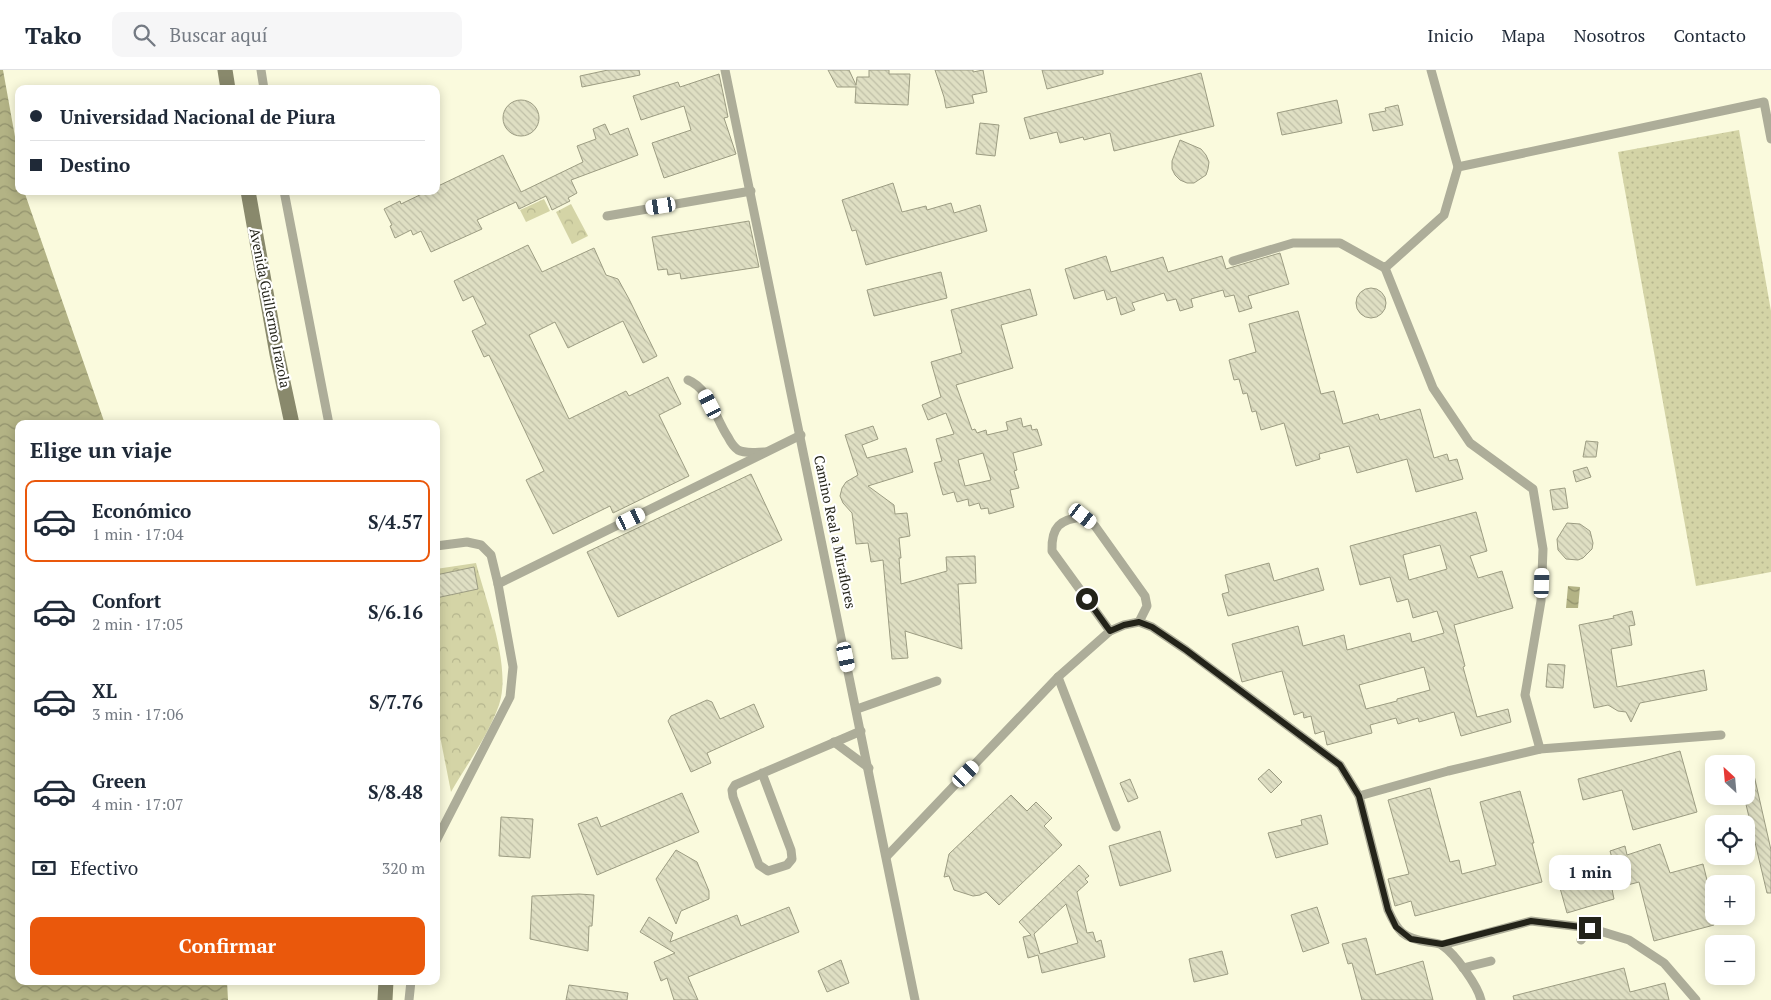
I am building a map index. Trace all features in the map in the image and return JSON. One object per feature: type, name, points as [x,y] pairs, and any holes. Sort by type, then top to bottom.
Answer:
[{"type":"main road","points":[[225,70],[227,85]]},
{"type":"main road","name":"Avenida Guillermo Irazola","points":[[249,195],[277,354],[291,420]]},
{"type":"main road","points":[[385,1000],[386,985]]},
{"type":"lane","points":[[260,70],[263,85]]},
{"type":"lane","name":"Camino Real a Miraflores","points":[[725,70],[915,1000]]},
{"type":"lane","points":[[1385,268],[1444,215],[1458,167],[1430,70]]},
{"type":"lane","points":[[1458,167],[1764,102],[1771,139]]},
{"type":"lane","points":[[606,216],[751,191]]},
{"type":"lane","points":[[285,195],[328,420]]},
{"type":"lane","points":[[1233,261],[1293,243],[1340,243],[1385,268],[1433,388],[1470,443],[1533,489],[1543,549],[1541,601],[1525,695],[1540,749]]},
{"type":"lane","points":[[688,380],[696,383],[703,390],[724,431],[737,449],[748,452],[768,452]]},
{"type":"lane","points":[[498,584],[801,435]]},
{"type":"lane","points":[[1110,631],[1052,551],[1051,538],[1058,525],[1070,518],[1083,516],[1095,526],[1145,596],[1147,606],[1139,622]]},
{"type":"lane","points":[[440,545],[467,542],[481,545],[491,556],[513,667],[510,697],[440,833]]},
{"type":"lane","points":[[887,856],[1058,677],[1110,631],[1124,625],[1139,622],[1152,627],[1186,650],[1340,765],[1359,796],[1388,910],[1396,927],[1411,939],[1442,944],[1531,921],[1590,928],[1629,940],[1664,963],[1696,1000]]},
{"type":"lane","points":[[1058,677],[1116,826]]},
{"type":"lane","points":[[857,709],[937,681]]},
{"type":"lane","points":[[762,773],[791,850],[792,859],[787,865],[768,871],[759,864],[732,790],[736,784],[861,731]]},
{"type":"lane","points":[[1359,796],[1448,771],[1540,749],[1720,735]]},
{"type":"lane","points":[[834,742],[869,768]]},
{"type":"lane","points":[[1582,940],[1590,928]]},
{"type":"lane","points":[[1442,944],[1464,968],[1480,994],[1481,1000]]},
{"type":"lane","points":[[1464,968],[1491,962]]},
{"type":"lane","points":[[409,1000],[411,985]]},
{"type":"green space","points":[[1739,130],[1771,311],[1771,572],[1696,586],[1618,152]]},
{"type":"green space","points":[[544,199],[550,211],[526,222],[520,210]]},
{"type":"green space","points":[[571,204],[588,236],[572,244],[556,212]]},
{"type":"green space","points":[[476,563],[496,634],[502,672],[502,690],[499,705],[477,750],[451,792],[440,736],[440,568]]},
{"type":"water","points":[[0,70],[3,70],[15,137],[15,195],[25,195],[104,420],[15,420],[15,985],[227,985],[228,1000],[0,1000]]},
{"type":"water","points":[[1568,586],[1580,587],[1578,608],[1566,608]]},
{"type":"building","points":[[608,70],[639,70],[640,75],[582,87],[580,76]]},
{"type":"building","points":[[828,70],[849,70],[856,85],[857,77],[869,77],[869,70],[889,70],[889,74],[910,74],[908,105],[855,103],[856,87],[837,87]]},
{"type":"building","points":[[935,70],[973,70],[973,72],[983,70],[987,92],[972,95],[974,103],[946,108]]},
{"type":"building","points":[[1042,70],[1103,70],[1103,74],[1047,89]]},
{"type":"building","points":[[1201,73],[1214,126],[1114,151],[1110,133],[1084,140],[1083,137],[1060,143],[1057,132],[1030,139],[1024,118]]},
{"type":"building","points":[[719,74],[728,117],[724,118],[736,154],[664,178],[652,143],[691,130],[684,106],[641,120],[633,96],[678,82],[680,87]]},
{"type":"building","points":[[521,100],[528,101],[534,105],[538,111],[538,125],[534,131],[528,135],[521,136],[514,135],[508,131],[504,125],[503,118],[504,111],[508,105],[514,101]]},
{"type":"building","points":[[1337,100],[1342,123],[1282,135],[1277,113]]},
{"type":"building","points":[[1398,105],[1403,125],[1373,131],[1369,114],[1386,111],[1385,108]]},
{"type":"building","points":[[980,123],[999,125],[995,156],[976,154]]},
{"type":"building","points":[[605,124],[610,135],[628,128],[638,155],[571,180],[577,193],[568,198],[570,201],[552,210],[546,196],[519,209],[516,202],[477,220],[482,229],[431,252],[421,231],[413,235],[411,230],[395,238],[390,226],[392,225],[384,209],[400,201],[401,204],[420,195],[440,195],[440,185],[503,155],[521,192],[583,162],[577,146],[596,139],[593,129]]},
{"type":"building","points":[[1180,140],[1201,149],[1209,162],[1206,175],[1194,183],[1180,180],[1172,169],[1172,161]]},
{"type":"building","points":[[893,183],[902,212],[926,206],[927,210],[951,203],[954,213],[980,205],[987,231],[866,265],[856,230],[852,231],[842,200]]},
{"type":"building","points":[[749,221],[759,267],[681,279],[680,273],[668,275],[667,269],[658,270],[652,237]]},
{"type":"building","points":[[528,245],[542,272],[594,248],[606,275],[618,279],[657,356],[643,363],[623,321],[568,348],[555,322],[529,335],[569,419],[626,391],[629,396],[668,377],[681,404],[659,415],[689,476],[613,513],[610,506],[553,534],[526,480],[544,471],[489,355],[484,357],[472,331],[486,324],[473,296],[463,301],[454,281]]},
{"type":"building","points":[[1280,253],[1289,284],[1248,296],[1252,308],[1239,312],[1234,295],[1225,297],[1223,290],[1191,299],[1193,307],[1180,311],[1176,299],[1167,301],[1164,293],[1132,303],[1135,310],[1121,315],[1116,297],[1107,300],[1104,290],[1074,299],[1065,269],[1106,256],[1111,272],[1163,257],[1168,272],[1222,256],[1226,269]]},
{"type":"building","points":[[941,272],[947,298],[874,316],[867,290]]},
{"type":"building","points":[[1371,288],[1382,292],[1386,303],[1382,314],[1371,318],[1360,314],[1356,303],[1360,292]]},
{"type":"building","points":[[1030,289],[1037,315],[1001,325],[1013,368],[956,385],[972,430],[975,429],[977,433],[986,430],[987,435],[1008,430],[1006,422],[1021,418],[1023,427],[1031,425],[1032,430],[1037,429],[1042,445],[1013,453],[1017,470],[1014,471],[1019,488],[1010,490],[1014,507],[989,514],[988,508],[981,509],[979,503],[969,506],[968,499],[957,502],[954,492],[943,495],[934,463],[942,461],[936,439],[954,434],[946,413],[928,420],[922,405],[941,397],[931,362],[962,353],[951,310]],"holes":[[[983,453],[991,480],[965,486],[958,460]]]},
{"type":"building","points":[[1298,311],[1321,394],[1334,391],[1343,424],[1378,414],[1380,420],[1420,409],[1434,458],[1447,454],[1449,461],[1457,459],[1463,479],[1416,492],[1407,459],[1357,473],[1349,446],[1319,454],[1320,459],[1296,466],[1284,423],[1261,430],[1256,411],[1252,412],[1247,393],[1243,394],[1239,379],[1234,380],[1229,360],[1256,352],[1249,324]]},
{"type":"building","points":[[873,426],[878,439],[862,445],[867,458],[906,448],[913,472],[868,486],[894,505],[895,514],[907,513],[910,536],[899,538],[901,584],[947,571],[946,557],[975,556],[976,583],[958,584],[962,649],[905,631],[908,658],[892,659],[883,560],[871,562],[868,543],[856,544],[852,513],[843,503],[840,496],[846,482],[858,475],[845,435]]},
{"type":"building","points":[[1586,441],[1598,442],[1596,457],[1583,457]]},
{"type":"building","points":[[1587,467],[1591,477],[1576,482],[1573,471]]},
{"type":"building","points":[[751,474],[782,540],[618,617],[587,552]]},
{"type":"building","points":[[1565,488],[1568,508],[1553,510],[1550,490]]},
{"type":"building","points":[[1476,512],[1487,551],[1470,556],[1478,578],[1502,571],[1513,608],[1454,625],[1477,717],[1508,709],[1511,722],[1461,736],[1454,712],[1419,722],[1418,718],[1398,724],[1396,718],[1370,725],[1372,733],[1327,745],[1324,731],[1315,734],[1311,716],[1304,718],[1303,712],[1294,715],[1282,671],[1242,682],[1232,644],[1298,626],[1303,646],[1344,635],[1347,650],[1410,633],[1412,642],[1444,633],[1437,611],[1413,618],[1408,599],[1397,602],[1390,577],[1360,585],[1350,546]],"holes":[[[1440,545],[1447,569],[1409,580],[1403,555]],[[1424,667],[1430,690],[1366,709],[1359,685]]]},
{"type":"building","points":[[1567,523],[1580,524],[1590,531],[1593,543],[1592,549],[1583,558],[1578,560],[1566,559],[1558,550],[1557,539]]},
{"type":"building","points":[[1269,563],[1274,581],[1318,568],[1324,590],[1228,616],[1222,594],[1229,592],[1225,575]]},
{"type":"building","points":[[474,567],[478,589],[440,597],[440,574]]},
{"type":"building","points":[[1632,611],[1635,625],[1629,626],[1632,645],[1611,649],[1617,687],[1704,670],[1707,690],[1640,703],[1631,722],[1626,712],[1618,711],[1608,705],[1594,708],[1579,625],[1614,618],[1613,616]]},
{"type":"building","points":[[1548,664],[1565,665],[1563,688],[1546,687]]},
{"type":"building","points":[[707,700],[712,702],[720,719],[754,704],[764,727],[707,753],[711,763],[691,772],[668,721],[671,716]]},
{"type":"building","points":[[1680,751],[1697,812],[1633,830],[1622,790],[1583,800],[1578,779]]},
{"type":"building","points":[[1269,769],[1282,782],[1271,793],[1258,779]]},
{"type":"building","points":[[1130,779],[1138,798],[1128,802],[1120,783]]},
{"type":"building","points":[[1755,780],[1771,850],[1771,893],[1767,893],[1755,842],[1755,815],[1749,815],[1746,805],[1755,805]]},
{"type":"building","points":[[1430,788],[1450,862],[1459,860],[1462,874],[1496,865],[1480,802],[1520,791],[1542,882],[1415,916],[1411,901],[1395,906],[1388,879],[1409,874],[1388,800]]},
{"type":"building","points":[[682,793],[699,832],[597,875],[578,824],[597,817],[601,827]]},
{"type":"building","points":[[1011,795],[1027,811],[1036,802],[1052,818],[1044,826],[1062,845],[999,905],[986,892],[973,896],[954,890],[949,876],[944,877],[949,854]]},
{"type":"building","points":[[1321,815],[1328,844],[1276,858],[1268,833],[1302,825],[1301,820]]},
{"type":"building","points":[[501,817],[533,819],[530,858],[499,856]]},
{"type":"building","points":[[1160,831],[1171,871],[1120,886],[1109,846]]},
{"type":"building","points":[[1660,844],[1670,873],[1703,864],[1706,875],[1705,925],[1714,925],[1654,941],[1639,882],[1612,889],[1614,899],[1567,913],[1560,888],[1616,872],[1610,851],[1625,846],[1627,855]]},
{"type":"building","points":[[676,850],[697,862],[709,891],[709,899],[681,911],[676,924],[656,879]]},
{"type":"building","points":[[1079,865],[1089,876],[1085,879],[1088,882],[1077,892],[1087,933],[1093,932],[1096,942],[1101,940],[1105,957],[1042,973],[1038,955],[1028,958],[1023,937],[1031,935],[1019,922]],"holes":[[[1066,904],[1078,943],[1040,954],[1034,934]]]},
{"type":"building","points":[[594,895],[592,926],[589,926],[588,951],[530,939],[532,896]]},
{"type":"building","points":[[789,907],[799,932],[688,977],[698,1000],[674,1000],[667,978],[661,981],[654,962],[675,953],[640,932],[649,917],[673,933],[670,942],[737,915],[741,926]]},
{"type":"building","points":[[1317,907],[1329,943],[1303,952],[1291,915]]},
{"type":"building","points":[[1366,938],[1376,975],[1423,961],[1433,1000],[1362,1000],[1352,963],[1348,964],[1342,944]]},
{"type":"building","points":[[1222,951],[1228,974],[1194,982],[1189,959]]},
{"type":"building","points":[[841,960],[849,983],[827,992],[818,971]]},
{"type":"building","points":[[1624,968],[1630,992],[1665,983],[1669,1000],[1514,1000],[1513,996]]},
{"type":"building","points":[[569,985],[628,993],[627,1000],[566,1000]]},
{"type":"route","points":[[1087,599],[1110,631],[1124,625],[1139,622],[1152,627],[1186,650],[1340,765],[1359,796],[1388,910],[1396,927],[1411,939],[1442,944],[1531,921],[1590,928]]}]
